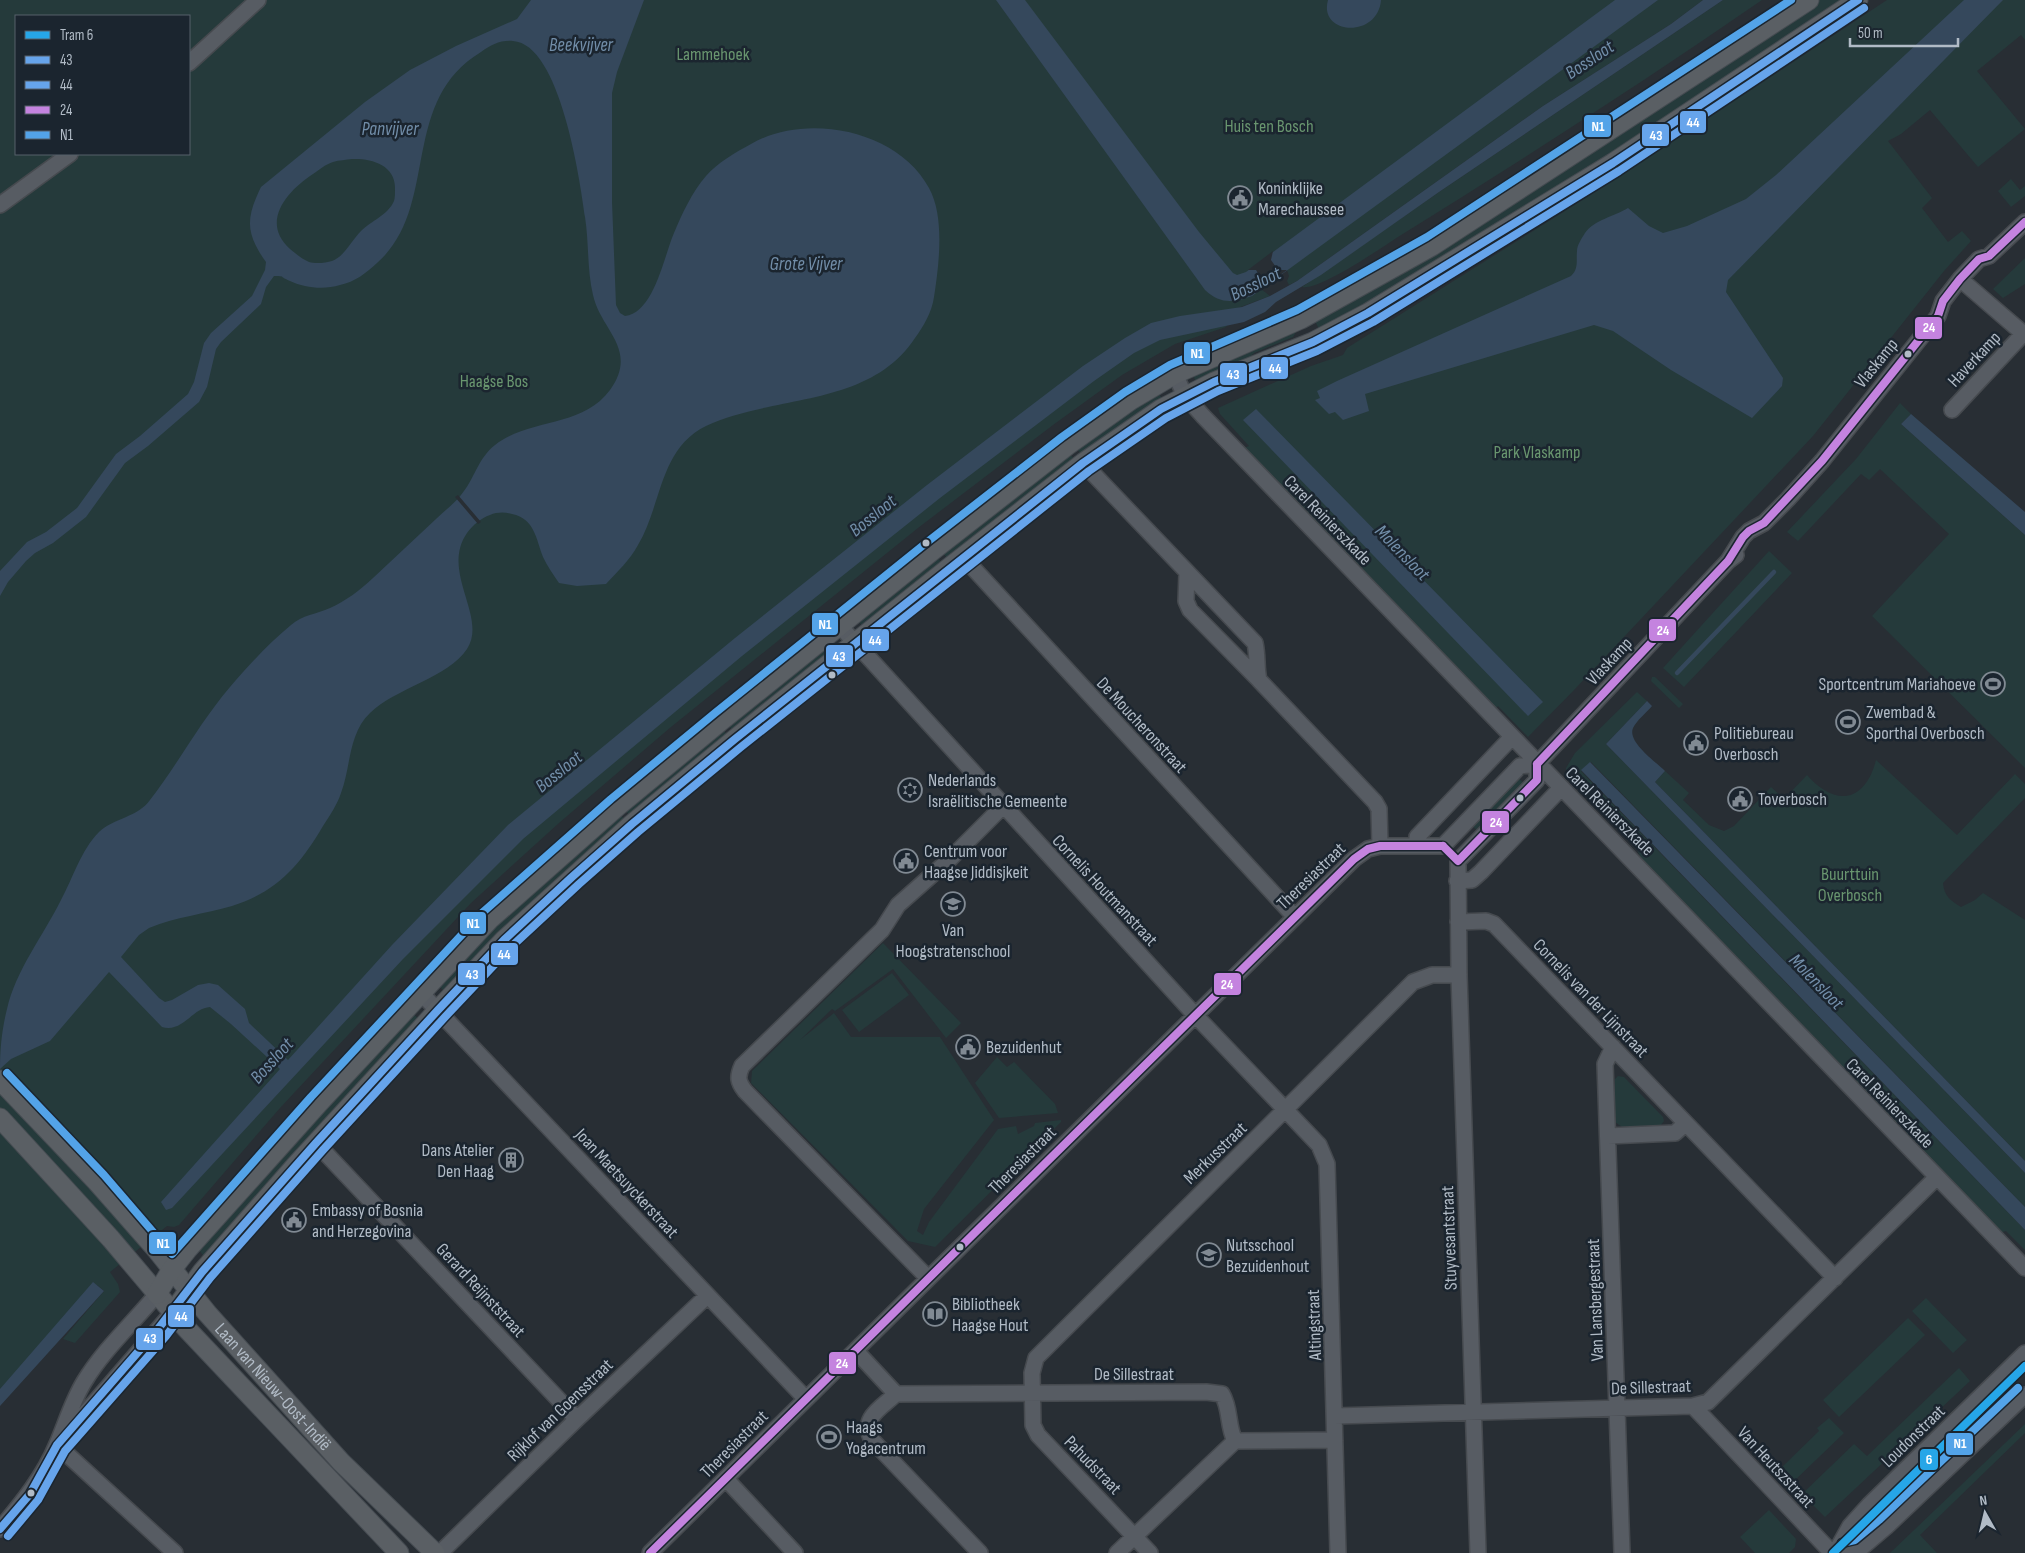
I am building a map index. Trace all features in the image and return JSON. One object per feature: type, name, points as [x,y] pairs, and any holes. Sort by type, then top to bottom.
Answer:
[{"type":"main road","points":[[157,1294],[172,1268],[311,1112],[489,920],[618,806],[839,625],[1068,445],[1131,400],[1175,374],[1301,318],[1432,246],[1809,0]]},
{"type":"main road","points":[[173,1312],[202,1272],[316,1143],[504,940],[625,831],[735,739],[1083,463],[1160,409],[1185,396],[1313,342],[1368,313],[1612,163],[1858,0]]},
{"type":"main road","name":"Laan van Nieuw-Oost-Indië","points":[[3,1083],[97,1182],[172,1268],[207,1313],[341,1462],[435,1553]]},
{"type":"main road","name":"Laan van Nieuw-Oost-Indië","points":[[0,1118],[81,1206],[173,1312],[399,1553]]},
{"type":"street","points":[[190,62],[258,0]]},
{"type":"street","points":[[0,205],[69,155]]},
{"type":"street","name":"Vlaskamp","points":[[1537,764],[1728,561],[1739,541],[1749,531],[1764,523],[1788,499],[1822,460],[1938,316],[1952,307],[1964,282],[1985,268],[1988,256],[2025,222]]},
{"type":"street","name":"Haverkamp","points":[[1952,410],[2024,334],[1964,282]]},
{"type":"street","name":"Carel Reinierszkade","points":[[1175,374],[1185,396],[1537,764],[1619,845],[1936,1178],[2025,1268]]},
{"type":"street","points":[[1083,463],[1255,643],[1258,654],[1256,667],[1259,680]]},
{"type":"street","name":"De Moucheronstraat","points":[[963,557],[1295,917]]},
{"type":"street","points":[[1187,574],[1186,601],[1190,610],[1375,802],[1379,809],[1380,846]]},
{"type":"street","name":"Cornelis Houtmanstraat","points":[[839,625],[854,644],[1285,1111]]},
{"type":"street","points":[[1417,846],[1417,837],[1512,737]]},
{"type":"street","points":[[1537,764],[1537,780],[1458,861],[1444,846],[1520,766],[1537,764]]},
{"type":"street","points":[[1457,881],[1472,880],[1481,872],[1561,788]]},
{"type":"street","points":[[928,1278],[744,1091],[739,1082],[738,1075],[742,1066],[882,930],[898,906],[951,858],[1003,806]]},
{"type":"street","name":"Theresiastraat","points":[[650,1553],[1354,859],[1368,849],[1380,846],[1444,846]]},
{"type":"street","name":"Stuyvesantstraat","points":[[1458,861],[1459,975],[1478,1553]]},
{"type":"street","name":"Cornelis van der Lijnstraat","points":[[1458,922],[1486,922],[1494,924],[1835,1278]]},
{"type":"street","name":"Merkusstraat","points":[[1032,1393],[1033,1364],[1045,1348],[1413,982],[1432,975],[1459,975]]},
{"type":"street","name":"Joan Maetsuyckerstraat","points":[[422,993],[806,1399]]},
{"type":"street","name":"Van Lansbergestraat","points":[[1613,1047],[1605,1064],[1622,1553]]},
{"type":"street","name":"Altingstraat","points":[[1285,1111],[1319,1145],[1328,1164],[1338,1553]]},
{"type":"street","points":[[1608,1136],[1675,1133],[1685,1124]]},
{"type":"street","name":"Gerard Reijnststraat","points":[[316,1143],[577,1419]]},
{"type":"street","name":"De Sillestraat","points":[[1335,1416],[1693,1406],[1708,1402],[1936,1178]]},
{"type":"street","points":[[0,1529],[30,1494],[57,1445],[73,1402],[85,1381],[101,1358],[157,1294]]},
{"type":"street","name":"Rijklof van Goensstraat","points":[[440,1553],[577,1419],[707,1296]]},
{"type":"street","points":[[57,1445],[173,1312]]},
{"type":"street","points":[[856,1350],[896,1394],[870,1419],[867,1427],[872,1440],[980,1553]]},
{"type":"street","name":"Loudonstraat","points":[[1834,1553],[1850,1526],[1869,1505],[2025,1353]]},
{"type":"street","name":"De Sillestraat","points":[[896,1394],[1206,1392],[1222,1394],[1228,1403],[1230,1431],[1234,1441]]},
{"type":"street","name":"Pahudstraat","points":[[1032,1393],[1033,1426],[1038,1435],[1150,1553]]},
{"type":"street","points":[[1845,1553],[1860,1549],[1886,1527],[2025,1395]]},
{"type":"street","name":"Van Heutszstraat","points":[[1693,1406],[1834,1553]]},
{"type":"street","points":[[1117,1553],[1234,1441],[1335,1440]]},
{"type":"street","points":[[57,1445],[176,1553]]},
{"type":"street","points":[[726,1479],[795,1553]]},
{"type":"green space","name":"Haagse Bos","points":[[0,0],[1703,0],[1671,24],[1543,106],[1297,281],[1289,285],[1287,270],[1310,253],[1275,276],[1252,296],[1261,289],[1270,296],[1235,309],[1226,327],[1175,344],[1122,375],[918,528],[671,727],[559,823],[471,903],[280,1108],[179,1225],[174,1227],[167,1226],[110,1272],[118,1284],[120,1292],[75,1343],[63,1339],[104,1291],[97,1285],[0,1392]]},
{"type":"green space","points":[[1723,0],[1762,0],[1582,121],[1365,259],[1322,282],[1302,287],[1439,192]]},
{"type":"green space","points":[[1820,0],[1845,0],[1599,162],[1360,310],[1319,329],[1315,321],[1748,48]]},
{"type":"green space","name":"Park Vlaskamp","points":[[1887,0],[2025,0],[2025,40],[2021,35],[1977,71],[2025,129],[1978,167],[1930,110],[1901,134],[1888,141],[1932,198],[1922,208],[1948,242],[1962,231],[1971,241],[1944,271],[1813,436],[1528,737],[1498,706],[1494,710],[1241,449],[1249,446],[1220,414],[1218,408],[1311,366],[1343,355],[1347,348],[1619,177]]},
{"type":"green space","points":[[2011,179],[2020,190],[2025,186],[2025,196],[2011,207],[1998,191]]},
{"type":"green space","points":[[2025,258],[2025,284],[2003,298],[1993,289]]},
{"type":"green space","points":[[1291,331],[1296,332],[1293,337],[1254,353],[1246,361],[1197,383],[1192,374]]},
{"type":"green space","points":[[1157,391],[1163,400],[1083,456],[1076,448]]},
{"type":"green space","points":[[1900,403],[1911,414],[1901,424],[2025,535],[2025,768],[1872,616],[1949,534],[1880,469],[1869,480],[1861,474],[1798,541],[1787,532],[1856,459]]},
{"type":"green space","points":[[1069,453],[1076,461],[948,559],[942,552]]},
{"type":"green space","points":[[1769,551],[1792,573],[1684,687],[1663,668]]},
{"type":"green space","points":[[936,556],[943,564],[864,628],[857,620]]},
{"type":"green space","points":[[826,644],[833,652],[734,732],[727,724]]},
{"type":"green space","points":[[1652,677],[1655,677],[1683,704],[1679,708],[1651,681]]},
{"type":"green space","points":[[1637,692],[1647,701],[1606,744],[2025,1173],[2025,1207],[1591,762],[1581,771],[2025,1230],[2025,1250],[2006,1231],[1999,1233],[1642,861],[1636,847],[1566,776],[1566,768],[1575,753]]},
{"type":"green space","points":[[722,728],[728,736],[631,817],[624,809]]},
{"type":"green space","name":"Buurttuin Overbosch","points":[[1876,760],[1957,835],[2015,774],[2025,784],[2025,798],[1943,883],[1949,898],[1961,907],[1975,900],[1983,893],[2025,920],[2025,1161],[1655,782],[1665,771],[1689,793],[1683,800],[1709,825],[1724,831],[1734,826],[1771,787],[1784,799],[1807,775],[1828,792],[1838,796],[1848,796],[1857,792],[1865,785]]},
{"type":"green space","points":[[1516,776],[1526,785],[1480,833],[1470,824]]},
{"type":"green space","points":[[619,813],[626,821],[445,992],[438,985],[506,915]]},
{"type":"green space","points":[[883,943],[961,1023],[946,1038],[893,969],[835,1011],[832,1009],[800,1040],[834,1013],[851,1037],[940,1037],[994,1120],[924,1209],[917,1231],[923,1235],[929,1222],[998,1129],[1016,1126],[1018,1134],[1034,1126],[1035,1123],[1061,1120],[935,1247],[908,1241],[751,1083],[752,1071]]},
{"type":"green space","points":[[892,973],[909,995],[859,1032],[842,1010]]},
{"type":"green space","points":[[412,1013],[419,1019],[205,1258],[199,1250]]},
{"type":"green space","points":[[997,1057],[1007,1067],[1014,1062],[1055,1104],[1058,1113],[999,1118],[975,1083]]},
{"type":"green space","points":[[1618,1076],[1624,1077],[1663,1117],[1664,1121],[1661,1125],[1622,1127],[1615,1122],[1615,1079]]},
{"type":"green space","points":[[1926,1298],[1967,1340],[1953,1353],[1912,1311]]},
{"type":"green space","points":[[1908,1318],[1925,1335],[1839,1417],[1823,1400]]},
{"type":"green space","points":[[1959,1368],[1970,1381],[1825,1517],[1802,1494],[1854,1444],[1867,1456]]},
{"type":"green space","points":[[1829,1418],[1844,1433],[1792,1483],[1779,1470],[1819,1431],[1817,1428]]},
{"type":"green space","points":[[2025,1424],[2025,1433],[1920,1535],[1937,1553],[1890,1553]]},
{"type":"green space","points":[[1769,1510],[1796,1539],[1795,1547],[1789,1553],[1755,1553],[1740,1537]]},
{"type":"water","name":"Grote Vijver","points":[[531,0],[644,0],[617,72],[612,93],[612,202],[616,305],[620,313],[625,316],[635,313],[651,294],[684,211],[696,189],[710,171],[727,158],[751,144],[773,134],[798,129],[849,132],[874,140],[896,152],[915,168],[929,188],[934,200],[939,227],[939,256],[933,303],[927,319],[915,338],[896,361],[873,377],[847,388],[819,396],[733,416],[706,426],[691,436],[670,463],[646,529],[638,545],[627,561],[606,584],[577,586],[559,583],[545,560],[534,531],[526,520],[520,517],[507,513],[493,514],[480,520],[469,530],[460,548],[459,563],[472,623],[472,636],[467,649],[459,659],[448,667],[380,705],[363,721],[354,741],[344,783],[337,802],[331,814],[296,865],[275,885],[248,900],[149,928],[139,935],[121,957],[165,1002],[198,985],[209,983],[218,985],[245,1009],[249,1023],[288,1060],[392,945],[508,825],[735,638],[927,485],[1083,366],[1151,323],[1180,316],[1242,307],[1270,296],[1297,281],[1543,106],[1671,24],[1703,0],[1723,0],[1439,192],[1321,275],[1276,302],[1265,312],[1244,322],[1160,340],[1134,353],[1094,381],[940,498],[742,656],[523,839],[403,959],[172,1208],[166,1210],[161,1202],[280,1069],[210,1007],[198,1011],[176,1027],[162,1027],[109,972],[50,1041],[11,1059],[0,1069],[3,1031],[11,995],[23,967],[54,913],[87,847],[105,827],[133,814],[145,806],[219,700],[259,655],[295,622],[336,605],[353,595],[368,582],[458,498],[484,456],[495,445],[523,430],[585,411],[610,390],[618,376],[621,363],[619,351],[597,308],[593,295],[582,199],[565,116],[555,88],[543,64],[529,48],[513,41],[504,41],[488,47],[455,73],[439,98],[428,126],[409,213],[396,240],[377,263],[364,274],[345,284],[334,287],[308,287],[282,276],[274,276],[266,287],[261,304],[216,349],[207,387],[199,402],[148,446],[125,463],[86,517],[26,561],[8,582],[0,596],[0,571],[27,542],[46,532],[77,508],[116,454],[140,436],[188,394],[194,382],[204,343],[211,333],[252,296],[265,270],[266,262],[254,242],[250,225],[252,208],[261,187],[365,102],[410,70],[456,46],[517,19]],"holes":[[[359,159],[374,162],[387,169],[394,181],[394,201],[384,214],[361,231],[337,259],[320,263],[306,261],[290,249],[281,239],[277,228],[280,208],[294,189],[325,166],[338,161]]]},
{"type":"water","name":"Bossloot","points":[[996,0],[1025,0],[1199,232],[1233,273],[1237,275],[1246,272],[1615,0],[1658,0],[1252,296],[1227,301],[1216,298],[1205,290]]},
{"type":"water","points":[[1328,0],[1381,0],[1377,13],[1370,21],[1350,28],[1340,26],[1332,20],[1327,12]]},
{"type":"water","points":[[1964,0],[2003,0],[1728,280],[1726,292],[1783,378],[1782,386],[1752,418],[1671,370],[1613,331],[1594,325],[1365,394],[1369,411],[1343,420],[1335,412],[1329,414],[1315,400],[1320,398],[1317,391],[1337,381],[1571,276],[1576,267],[1577,249],[1585,233],[1594,225],[1628,208],[1649,226],[1663,233],[1687,226],[1746,199],[1776,175]]},
{"type":"water","points":[[1256,409],[1543,702],[1528,716],[1243,420]]},
{"type":"water","points":[[1911,414],[2025,512],[2025,535],[1901,424]]},
{"type":"water","points":[[1647,701],[1652,706],[1639,719],[1632,733],[1638,745],[1665,771],[1655,782],[2025,1161],[2025,1173],[1606,744]]},
{"type":"water","points":[[1590,762],[2025,1207],[2025,1230],[1581,770]]},
{"type":"water","points":[[93,1282],[104,1291],[0,1406],[0,1389]]},
{"type":"pier","points":[[1273,251],[1271,260],[1278,270],[1287,270],[1261,289],[1263,281],[1256,270],[1248,270]]},
{"type":"pier","points":[[458,495],[481,522],[478,524],[455,497]]},
{"type":"waterway","points":[[1677,673],[1774,572]]},
{"type":"tram line","name":"6","points":[[1833,1553],[2025,1366]]},
{"type":"transit line","name":"N1","points":[[7,1073],[104,1175],[172,1254],[311,1097],[482,913],[611,799],[715,713],[926,543],[1062,437],[1125,392],[1170,365],[1297,310],[1427,237],[1791,0]]},
{"type":"transit line","name":"43","points":[[0,1529],[30,1494],[57,1445],[158,1329],[202,1272],[316,1143],[438,1010],[504,940],[572,877],[632,824],[735,739],[1083,463],[1161,409],[1214,382],[1313,342],[1368,313],[1613,163],[1858,0]]},
{"type":"transit line","name":"44","points":[[8,1536],[38,1500],[65,1451],[166,1336],[210,1278],[323,1150],[445,1017],[511,947],[579,884],[638,832],[741,747],[1089,471],[1166,418],[1218,391],[1317,351],[1373,322],[1619,171],[1864,8]]},
{"type":"transit line","name":"24","points":[[1537,764],[1728,561],[1743,537],[1749,531],[1764,523],[1822,461],[1938,316],[1943,301],[1960,279],[1979,259],[1989,256],[2025,222]]},
{"type":"transit line","name":"24","points":[[1443,846],[1458,861],[1537,780],[1537,764]]},
{"type":"transit line","name":"24","points":[[650,1553],[1354,859],[1368,849],[1380,846],[1443,846]]},
{"type":"transit line","name":"N1","points":[[1842,1543],[1855,1540],[1879,1520],[2018,1388]]},
{"type":"place","name":"Koninklijke Marechaussee","points":[[1240,198]]},
{"type":"place","name":"Sportcentrum Mariahoeve","points":[[1993,684]]},
{"type":"place","name":"Zwembad & Sporthal Overbosch","points":[[1848,722]]},
{"type":"place","name":"Politiebureau Overbosch","points":[[1696,743]]},
{"type":"place","name":"Nederlands Israëlitische Gemeente","points":[[910,790]]},
{"type":"place","name":"Toverbosch","points":[[1740,799]]},
{"type":"place","name":"Centrum voor Haagse Jiddisjkeit","points":[[906,861]]},
{"type":"place","name":"Van Hoogstratenschool","points":[[953,904]]},
{"type":"place","name":"Bezuidenhut","points":[[968,1047]]},
{"type":"place","name":"Dans Atelier Den Haag","points":[[511,1160]]},
{"type":"place","name":"Embassy of Bosnia and Herzegovina","points":[[294,1220]]},
{"type":"place","name":"Nutsschool Bezuidenhout","points":[[1209,1255]]},
{"type":"place","name":"Bibliotheek Haagse Hout","points":[[935,1314]]},
{"type":"place","name":"Haags Yogacentrum","points":[[829,1437]]},
{"type":"water label","name":"Beekvijver","points":[[581,44]]},
{"type":"water label","name":"Panvijver","points":[[390,128]]},
{"type":"water label","name":"Molensloot","points":[[1403,552]]},
{"type":"water label","name":"Molensloot","points":[[1817,981]]},
{"type":"park label","name":"Lammehoek","points":[[713,54]]},
{"type":"park label","name":"Huis ten Bosch","points":[[1269,126]]}]
